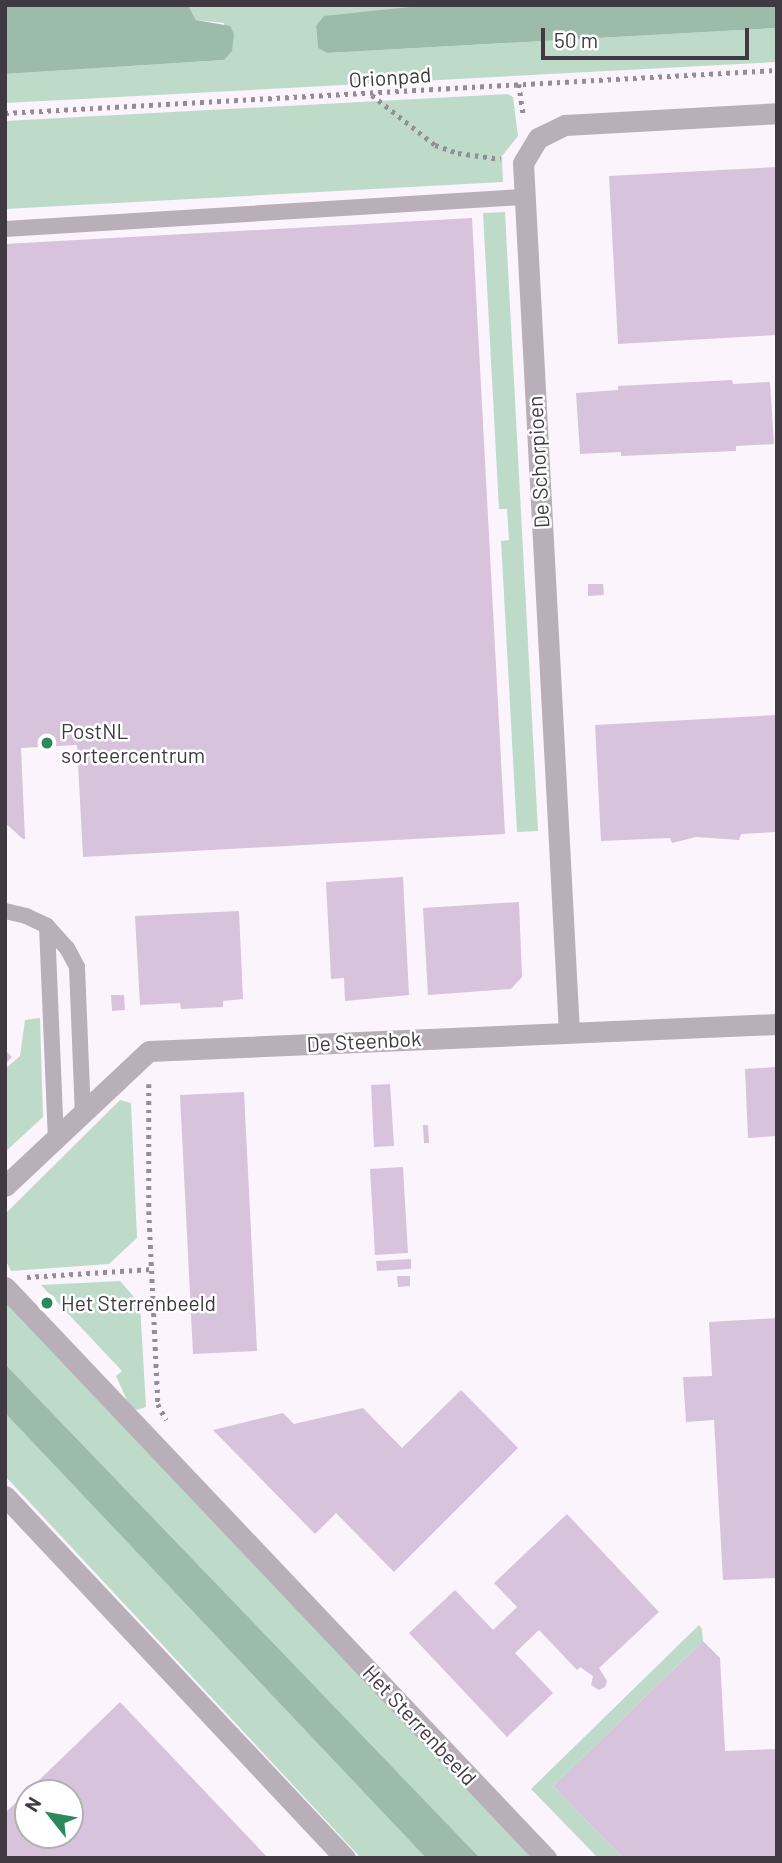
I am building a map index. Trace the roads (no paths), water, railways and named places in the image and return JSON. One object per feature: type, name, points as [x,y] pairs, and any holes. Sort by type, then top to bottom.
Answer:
[{"type":"street","name":"De Schorpioen","points":[[569,1032],[523,163],[538,138],[565,125],[777,113]]},
{"type":"street","name":"De Steenbok","points":[[83,1114],[149,1051],[777,1024]]},
{"type":"street","points":[[5,1186],[83,1114]]},
{"type":"street","name":"Het Sterrenbeeld","points":[[12,1282],[545,1858]]},
{"type":"street","points":[[5,1496],[345,1858]]},
{"type":"lane","points":[[5,229],[523,197]]},
{"type":"lane","points":[[5,911],[47,926],[66,948],[77,967],[83,1114]]},
{"type":"lane","points":[[47,926],[56,1140]]},
{"type":"place","name":"PostNL sorteercentrum","points":[[47,743]]},
{"type":"place","name":"Het Sterrenbeeld","points":[[47,1303]]}]
